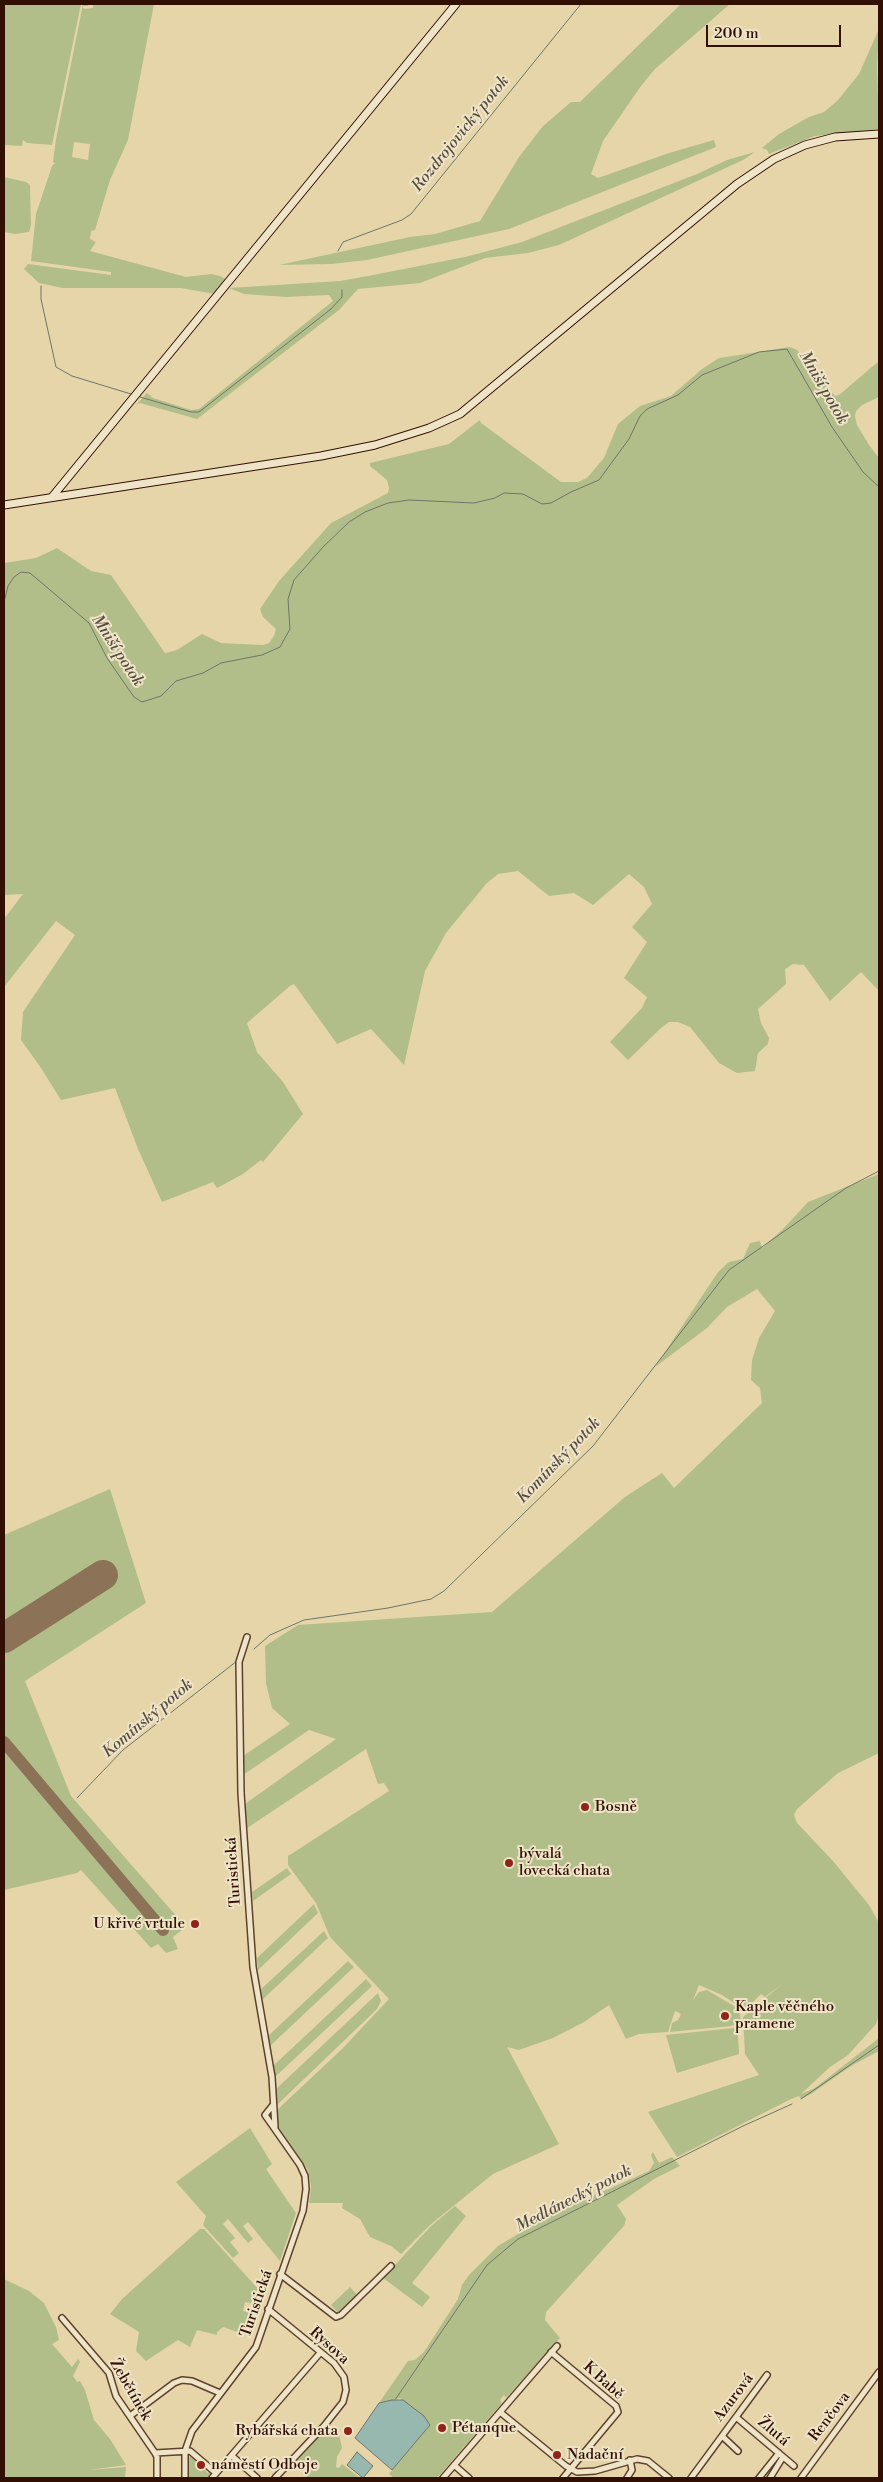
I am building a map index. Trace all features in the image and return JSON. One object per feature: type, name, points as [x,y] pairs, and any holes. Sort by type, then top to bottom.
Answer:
[{"type":"street","points":[[52,497],[456,4]]},
{"type":"street","points":[[4,505],[321,456],[375,445],[429,428],[460,414],[737,184],[774,159],[806,145],[835,137],[879,134]]},
{"type":"street","name":"Turistická","points":[[247,1637],[239,1662],[241,1793],[256,1991],[272,2077],[274,2127]]},
{"type":"street","name":"Turistická","points":[[185,2478],[185,2451],[192,2431],[256,2348],[303,2210],[306,2189],[300,2164],[265,2115],[273,2105]]},
{"type":"street","points":[[280,2274],[336,2317],[341,2315],[391,2266]]},
{"type":"street","name":"Rysova","points":[[268,2309],[340,2369],[346,2384],[346,2395],[324,2426],[276,2478]]},
{"type":"street","name":"Žebětínek","points":[[62,2318],[109,2373],[116,2396],[158,2457],[157,2478]]},
{"type":"street","points":[[443,2478],[557,2346]]},
{"type":"street","name":"K Babě","points":[[551,2352],[616,2406],[618,2412],[563,2478]]},
{"type":"street","points":[[212,2478],[320,2353]]},
{"type":"street","name":"Renčova","points":[[801,2478],[879,2372]]},
{"type":"street","name":"Azurová","points":[[691,2478],[767,2376]]},
{"type":"street","points":[[130,2416],[174,2383],[182,2380],[192,2381],[220,2393]]},
{"type":"street","points":[[500,2412],[571,2470],[586,2472],[630,2460],[648,2461],[669,2478]]},
{"type":"street","name":"Žlutá","points":[[736,2417],[794,2466]]},
{"type":"street","name":"Azurová","points":[[722,2436],[738,2450]]},
{"type":"street","points":[[155,2453],[190,2451],[216,2473]]},
{"type":"street","points":[[759,2478],[781,2455]]},
{"type":"street","points":[[770,2478],[781,2455]]},
{"type":"street","points":[[232,2456],[257,2478]]},
{"type":"street","points":[[627,2478],[632,2470],[630,2460]]},
{"type":"street","points":[[454,2465],[469,2478]]},
{"type":"green space","points":[[4,4],[81,4],[52,145],[27,143],[23,140],[22,146],[4,145]]},
{"type":"green space","points":[[83,4],[88,4],[88,6],[83,6],[85,9],[93,8],[93,4],[154,4],[128,140],[110,180],[95,230],[91,231],[90,239],[96,242],[90,251],[186,277],[211,274],[220,276],[227,280],[215,294],[181,288],[63,288],[39,283],[24,269],[28,264],[111,275],[111,272],[31,261],[36,214],[52,166],[55,163],[53,162]],"holes":[[[74,142],[90,144],[88,160],[72,157]]]},
{"type":"green space","points":[[681,4],[730,4],[655,69],[641,86],[603,141],[591,174],[598,178],[669,153],[714,140],[716,147],[509,229],[367,260],[331,264],[279,265],[410,237],[435,234],[480,221],[519,157],[543,126],[571,102],[580,102]]},
{"type":"green space","points":[[879,29],[877,68],[879,129],[815,136],[769,154],[767,150],[762,148],[779,134],[809,117],[824,112],[838,100],[859,74]]},
{"type":"green space","points":[[755,152],[743,160],[559,245],[528,253],[485,258],[420,283],[358,289],[339,310],[197,419],[140,403],[136,405],[147,393],[153,398],[191,410],[199,409],[333,301],[329,295],[286,297],[244,294],[229,288],[340,281],[465,257],[522,242],[697,174],[727,160]]},
{"type":"green space","points":[[4,177],[26,182],[30,185],[31,225],[29,232],[15,234],[4,232]]},
{"type":"green space","points":[[790,347],[797,350],[835,396],[839,395],[879,361],[879,397],[862,405],[856,411],[855,416],[857,425],[879,458],[879,991],[861,972],[830,1001],[804,965],[793,964],[785,969],[786,984],[758,1009],[761,1023],[769,1038],[768,1044],[758,1053],[755,1071],[737,1073],[719,1063],[690,1027],[678,1022],[669,1022],[661,1028],[628,1060],[610,1042],[642,1008],[647,997],[624,978],[647,942],[632,927],[652,904],[644,887],[629,874],[593,905],[574,893],[549,896],[518,871],[498,874],[486,884],[446,933],[425,971],[404,1065],[371,1029],[337,1044],[294,984],[290,986],[247,1023],[257,1052],[283,1082],[303,1114],[263,1162],[261,1160],[243,1174],[217,1188],[213,1182],[162,1202],[138,1149],[115,1088],[61,1100],[21,1040],[23,1012],[75,935],[56,921],[4,987],[4,919],[23,894],[4,895],[4,563],[36,558],[57,548],[91,571],[111,575],[165,653],[177,650],[202,634],[221,643],[263,645],[269,643],[276,629],[263,617],[260,609],[279,581],[331,523],[388,493],[387,480],[370,466],[370,463],[449,444],[480,420],[481,423],[561,482],[578,482],[587,478],[604,458],[618,424],[640,406],[671,396],[702,369],[719,358]]},
{"type":"green space","points":[[879,1174],[879,1753],[838,1773],[797,1809],[794,1815],[797,1823],[833,1861],[869,1905],[879,1923],[879,2015],[876,2024],[848,2055],[830,2067],[801,2094],[815,2088],[879,2038],[879,2051],[851,2066],[811,2094],[801,2099],[799,2096],[791,2099],[677,2157],[648,2112],[759,2075],[745,2054],[743,2017],[782,1984],[765,1997],[761,1994],[745,2010],[722,1995],[699,1985],[693,2000],[699,1992],[707,1990],[739,2009],[741,2021],[731,2026],[670,2032],[672,2023],[678,2020],[681,2014],[675,2011],[668,2032],[639,2034],[626,2039],[609,2005],[584,2022],[553,2038],[519,2050],[507,2047],[559,2144],[493,2174],[430,2225],[401,2254],[391,2246],[370,2237],[360,2219],[342,2208],[343,2203],[309,2203],[311,2186],[308,2170],[278,2127],[277,2110],[342,2049],[389,1999],[330,1937],[316,1903],[288,1865],[288,1856],[389,1791],[384,1783],[378,1784],[366,1749],[247,1828],[245,1804],[336,1739],[309,1730],[243,1775],[243,1756],[290,1724],[272,1708],[266,1683],[265,1646],[298,1625],[492,1612],[625,1497],[662,1473],[674,1488],[762,1403],[760,1388],[751,1380],[752,1360],[759,1338],[775,1311],[757,1289],[727,1307],[707,1328],[655,1367],[718,1272],[729,1262],[743,1259],[750,1243],[760,1241],[762,1248],[808,1202]]},
{"type":"green space","points":[[110,1489],[146,1603],[25,1681],[71,1796],[186,1927],[173,1937],[178,1949],[166,1953],[158,1944],[151,1948],[81,1870],[77,1873],[4,1890],[4,1535]]},
{"type":"green space","points":[[287,1868],[291,1874],[253,1901],[252,1892]]},
{"type":"green space","points":[[314,1904],[318,1913],[258,1970],[257,1958]]},
{"type":"green space","points":[[324,1931],[328,1938],[261,2001],[259,1991]]},
{"type":"green space","points":[[348,1961],[354,1967],[270,2046],[267,2037]]},
{"type":"green space","points":[[366,1979],[372,1986],[275,2077],[273,2066]]},
{"type":"green space","points":[[378,1993],[381,2001],[377,2009],[277,2105],[276,2089]]},
{"type":"green space","points":[[734,2028],[738,2035],[739,2054],[677,2073],[666,2035]]},
{"type":"green space","points":[[250,2128],[272,2164],[266,2169],[296,2213],[280,2261],[248,2222],[243,2226],[253,2239],[248,2243],[228,2219],[223,2224],[235,2238],[230,2242],[239,2253],[233,2258],[203,2225],[206,2216],[176,2182]]},
{"type":"green space","points":[[653,2152],[659,2163],[672,2157],[680,2166],[654,2179],[617,2205],[626,2219],[624,2226],[546,2312],[545,2320],[560,2338],[506,2398],[504,2395],[500,2400],[502,2403],[437,2478],[394,2478],[389,2474],[430,2424],[400,2398],[379,2403],[408,2361],[415,2360],[424,2352],[458,2299],[462,2285],[469,2275],[498,2246],[548,2216],[649,2171],[654,2163],[651,2155]]},
{"type":"green space","points":[[455,2206],[466,2216],[412,2283],[430,2297],[422,2307],[383,2278],[431,2226]]},
{"type":"green space","points":[[200,2229],[204,2229],[260,2291],[256,2291],[251,2303],[245,2302],[243,2311],[249,2312],[248,2316],[252,2317],[246,2335],[223,2327],[217,2332],[217,2335],[197,2330],[190,2347],[178,2340],[146,2361],[136,2351],[139,2332],[110,2314],[122,2299]]},
{"type":"green space","points":[[4,2279],[29,2291],[44,2303],[56,2327],[59,2340],[52,2344],[72,2367],[78,2359],[80,2362],[73,2376],[77,2382],[80,2381],[85,2390],[94,2420],[110,2439],[126,2465],[89,2470],[126,2467],[125,2478],[4,2478]]},
{"type":"green space","points":[[350,2287],[358,2296],[339,2314],[331,2305]]},
{"type":"green space","points":[[324,2430],[339,2434],[342,2448],[337,2457],[336,2467],[339,2468],[342,2464],[360,2478],[307,2478],[303,2462],[297,2461]]},
{"type":"green space","points":[[196,2457],[195,2462],[208,2473],[210,2470],[214,2474],[206,2478],[187,2478],[187,2459]]},
{"type":"water","points":[[403,2400],[424,2416],[430,2425],[392,2470],[355,2438],[379,2403]]},
{"type":"water","points":[[357,2452],[373,2466],[363,2478],[347,2465]]},
{"type":"waterway","name":"Rozdrojovický potok","points":[[338,251],[343,242],[402,220],[411,214],[581,4]]},
{"type":"waterway","name":"Rozdrojovický potok","points":[[41,286],[41,299],[56,367],[72,376],[131,394]]},
{"type":"waterway","name":"Rozdrojovický potok","points":[[140,397],[191,412],[199,412],[331,309],[342,297],[342,290]]},
{"type":"waterway","name":"Mniší potok","points":[[4,602],[8,586],[14,577],[21,572],[30,573],[89,623],[107,658],[134,697],[142,702],[161,696],[176,681],[203,673],[221,663],[262,655],[280,647],[290,629],[288,599],[294,580],[323,547],[349,522],[365,512],[388,503],[409,500],[474,503],[495,498],[504,493],[523,494],[542,504],[551,503],[599,480],[629,439],[640,416],[647,409],[678,395],[702,375],[759,352],[787,349],[832,427],[863,472],[879,487]]},
{"type":"waterway","name":"Komínský potok","points":[[254,1649],[270,1635],[304,1620],[388,1608],[431,1599],[444,1591],[593,1446],[729,1270],[846,1188],[879,1171]]},
{"type":"waterway","name":"Komínský potok","points":[[77,1798],[123,1750],[237,1661]]},
{"type":"waterway","name":"Medlánecký potok","points":[[801,2099],[879,2045]]},
{"type":"waterway","name":"Medlánecký potok","points":[[395,2400],[487,2265],[518,2239],[743,2126],[792,2104]]},
{"type":"taxiway","points":[[4,1742],[163,1930]]},
{"type":"runway","points":[[4,1638],[103,1575]]},
{"type":"place","name":"Bosně","points":[[585,1807]]},
{"type":"place","name":"bývalá lovecká chata","points":[[509,1863]]},
{"type":"place","name":"U křivé vrtule","points":[[195,1924]]},
{"type":"place","name":"Kaple věčného pramene","points":[[725,2016]]},
{"type":"place","name":"Pétanque","points":[[442,2428]]},
{"type":"place","name":"Rybářská chata","points":[[348,2431]]},
{"type":"place","name":"Nadační","points":[[557,2455]]},
{"type":"place","name":"náměstí Odboje","points":[[201,2465]]}]
